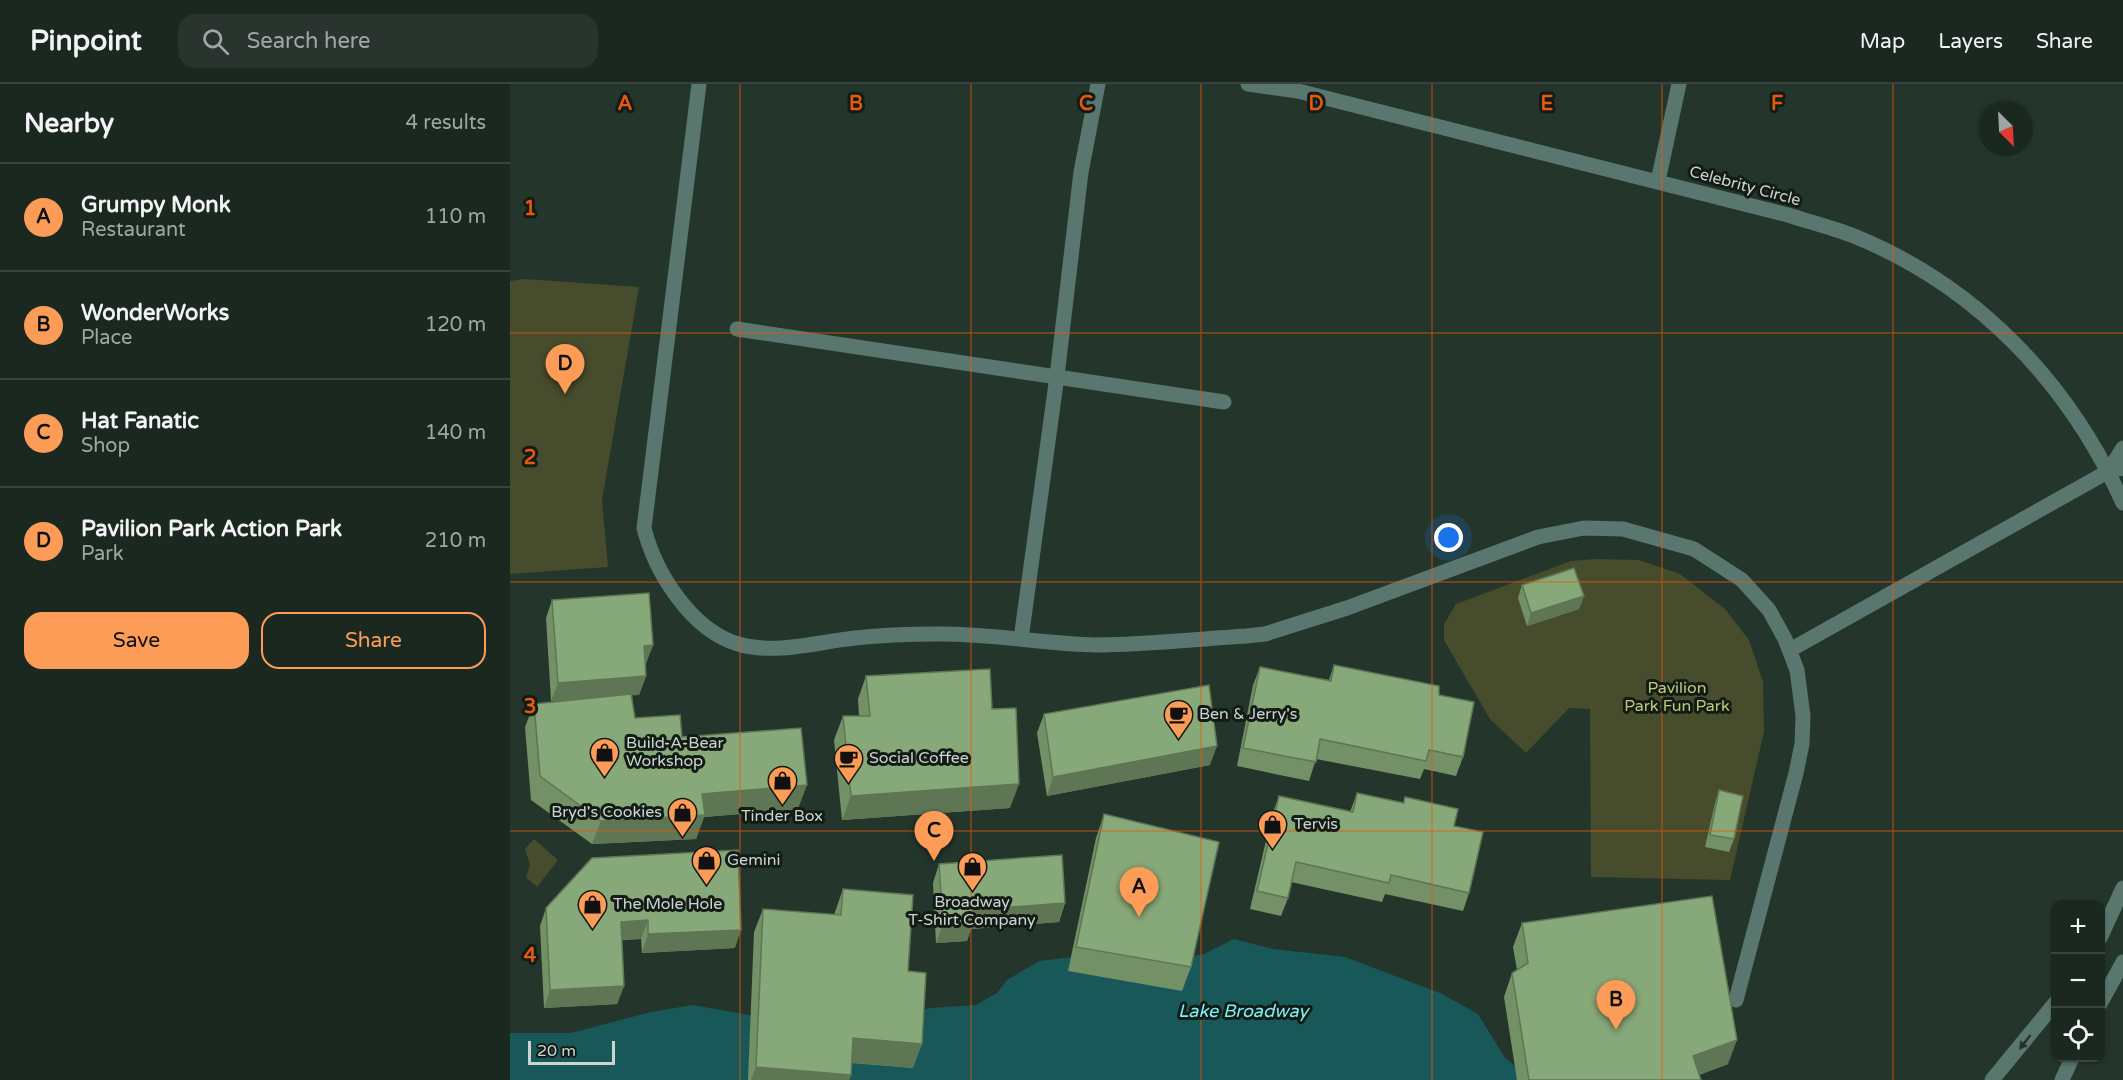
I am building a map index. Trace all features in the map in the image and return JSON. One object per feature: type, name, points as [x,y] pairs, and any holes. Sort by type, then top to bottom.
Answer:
[{"type":"street","points":[[699,84],[644,528],[650,551],[665,581],[687,608],[717,635],[738,644],[774,649],[856,638],[938,634],[1096,645],[1265,634],[1347,608],[1538,537],[1584,528],[1623,529],[1694,549],[1742,580],[1757,595],[1773,617],[1790,650],[1797,670],[1801,693],[1802,744],[1736,1000]]},
{"type":"street","points":[[1021,639],[1057,376],[1080,172],[1098,84]]},
{"type":"street","name":"Celebrity Circle","points":[[1248,84],[1308,94],[1788,215],[1853,236],[1906,261],[1981,312],[2029,356],[2070,406],[2116,470],[2123,503]]},
{"type":"street","points":[[1658,182],[1679,84]]},
{"type":"street","points":[[737,329],[1224,402]]},
{"type":"street","points":[[1790,650],[2116,470],[2123,448]]},
{"type":"street","points":[[2105,927],[2123,888]]},
{"type":"street","points":[[2105,995],[2123,962]]},
{"type":"street","points":[[1992,1080],[2051,1007]]},
{"type":"street","points":[[2062,1080],[2070,1062]]},
{"type":"green space","points":[[525,279],[639,287],[602,500],[608,567],[510,574],[510,281]]},
{"type":"green space","name":"Pavilion Park Fun Park","points":[[1639,560],[1680,574],[1725,609],[1749,640],[1763,682],[1764,732],[1730,880],[1591,877],[1590,709],[1569,708],[1526,753],[1490,719],[1444,640],[1444,624],[1456,604],[1571,561]]},
{"type":"green space","points":[[534,839],[558,860],[537,887],[526,877],[530,865],[525,849]]},
{"type":"water","name":"Lake Broadway","points":[[1234,939],[1273,949],[1345,957],[1440,993],[1478,1014],[1505,1058],[1533,1080],[510,1080],[510,1033],[571,1033],[651,1012],[693,1005],[765,1018],[886,1029],[929,1008],[976,1005],[997,993],[1007,980],[1039,961],[1100,954],[1161,962],[1204,954]]},
{"type":"building","points":[[1574,568],[1584,596],[1531,613],[1522,585]]},
{"type":"building","points":[[649,593],[653,645],[644,646],[646,676],[558,683],[552,600]]},
{"type":"building","points":[[1334,665],[1439,686],[1439,695],[1474,702],[1463,757],[1429,750],[1426,761],[1320,739],[1316,762],[1243,748],[1260,667],[1331,681]]},
{"type":"building","points":[[990,669],[992,709],[1016,708],[1019,784],[851,796],[843,716],[870,716],[866,676]]},
{"type":"building","points":[[1209,685],[1217,746],[1053,777],[1044,714]]},
{"type":"building","points":[[631,694],[635,718],[680,715],[682,737],[801,728],[807,785],[702,794],[705,815],[601,821],[540,776],[534,704]]},
{"type":"building","points":[[1719,790],[1743,796],[1734,839],[1710,835]]},
{"type":"building","points":[[1357,793],[1404,803],[1405,797],[1458,809],[1454,826],[1483,832],[1469,893],[1391,875],[1389,883],[1296,862],[1288,898],[1257,891],[1279,796],[1353,812]]},
{"type":"building","points":[[1104,814],[1219,842],[1191,967],[1076,947]]},
{"type":"building","points":[[738,850],[741,930],[648,934],[648,920],[621,922],[624,986],[550,990],[546,908],[592,858]]},
{"type":"building","points":[[1062,855],[1065,903],[973,910],[974,922],[943,924],[939,864]]},
{"type":"building","points":[[843,889],[913,895],[908,971],[926,973],[922,1044],[853,1038],[851,1075],[756,1067],[763,909],[841,915]]},
{"type":"building","points":[[1712,896],[1737,1040],[1693,1056],[1701,1080],[1529,1080],[1512,973],[1528,963],[1522,923]]},
{"type":"place","name":"Pavilion Park Action Park","points":[[565,394]]},
{"type":"place","name":"Ben & Jerry's","points":[[1178,740]]},
{"type":"place","name":"Build-A-Bear Workshop","points":[[605,778]]},
{"type":"place","name":"Social Coffee","points":[[848,784]]},
{"type":"place","name":"Tinder Box","points":[[782,806]]},
{"type":"place","name":"Bryd's Cookies","points":[[683,838]]},
{"type":"place","name":"Tervis","points":[[1273,850]]},
{"type":"place","name":"Hat Fanatic","points":[[934,861]]},
{"type":"place","name":"Gemini","points":[[706,886]]},
{"type":"place","name":"Broadway T-Shirt Company","points":[[972,892]]},
{"type":"place","name":"Grumpy Monk","points":[[1139,917]]},
{"type":"place","name":"The Mole Hole","points":[[592,930]]},
{"type":"place","name":"WonderWorks","points":[[1616,1030]]}]
